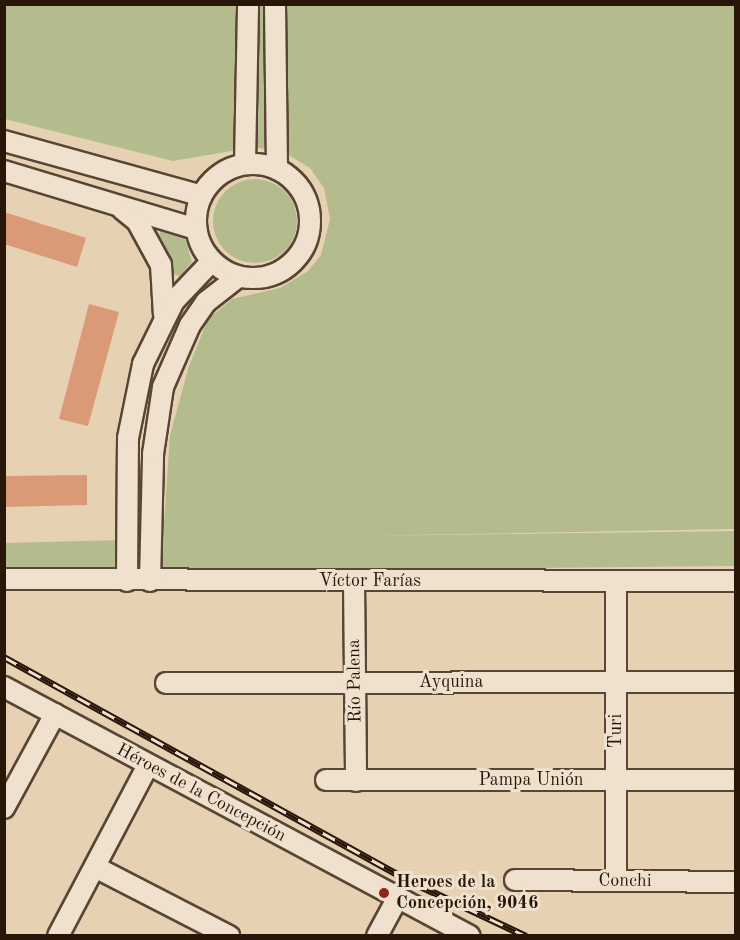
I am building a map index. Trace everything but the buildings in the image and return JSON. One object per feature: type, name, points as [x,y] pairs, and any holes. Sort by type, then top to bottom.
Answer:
[{"type":"street","points":[[245,164],[248,4]]},
{"type":"street","points":[[275,4],[277,169]]},
{"type":"street","points":[[4,141],[202,196]]},
{"type":"street","points":[[245,164],[277,169],[300,189],[308,205],[307,242],[282,271],[264,278],[238,277],[211,262],[196,229],[202,196],[216,177],[245,164]]},
{"type":"street","points":[[4,171],[196,229]]},
{"type":"street","points":[[117,205],[137,221],[161,265],[164,321]]},
{"type":"street","points":[[127,581],[128,471],[134,399],[143,364],[164,321],[187,282],[211,262]]},
{"type":"street","points":[[150,581],[152,472],[157,416],[174,361],[206,302],[238,277]]},
{"type":"street","points":[[128,471],[152,472]]},
{"type":"street","name":"Víctor Farías","points":[[4,579],[735,581]]},
{"type":"street","name":"Río Palena","points":[[354,581],[356,780]]},
{"type":"street","name":"Turi","points":[[616,581],[616,881]]},
{"type":"street","name":"Ayquina","points":[[166,683],[735,682]]},
{"type":"street","name":"Héroes de la Concepción","points":[[4,687],[470,936]]},
{"type":"street","points":[[4,808],[56,714]]},
{"type":"street","points":[[58,936],[148,765]]},
{"type":"street","name":"Pampa Unión","points":[[326,780],[735,780]]},
{"type":"street","points":[[94,867],[229,936]]},
{"type":"street","name":"Conchi","points":[[515,880],[735,882]]},
{"type":"street","points":[[377,936],[397,899]]},
{"type":"green space","points":[[5,5],[735,5],[735,529],[354,536],[735,531],[735,566],[5,573],[4,543],[163,539],[170,435],[189,366],[208,319],[232,299],[280,288],[308,271],[321,255],[330,219],[324,188],[310,168],[287,154],[255,147],[173,161],[5,119]]},
{"type":"green space","points":[[255,179],[271,182],[285,191],[294,205],[297,221],[294,237],[285,251],[271,260],[255,263],[239,260],[225,251],[216,237],[213,221],[216,205],[225,191],[239,182]]},
{"type":"green space","points":[[161,226],[184,235],[192,262],[180,276],[173,274],[159,236]]},
{"type":"railway","points":[[4,657],[414,883],[526,936]]},
{"type":"place","name":"Heroes de la Concepción, 9046","points":[[384,893]]}]
